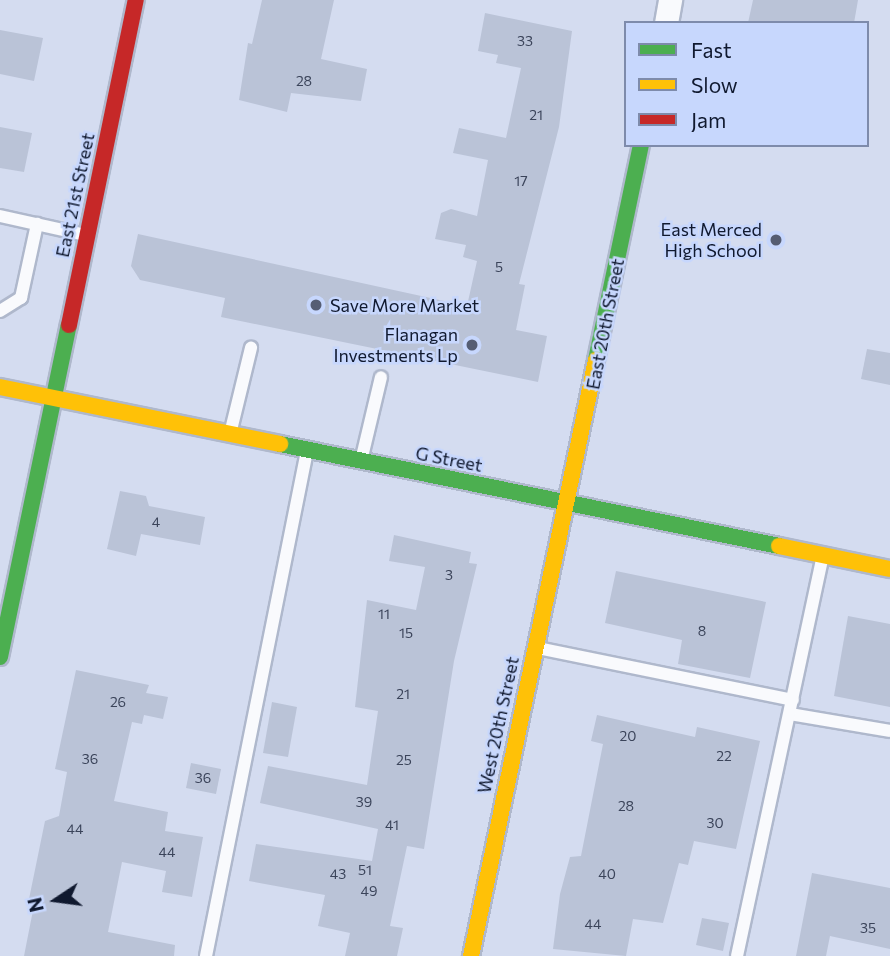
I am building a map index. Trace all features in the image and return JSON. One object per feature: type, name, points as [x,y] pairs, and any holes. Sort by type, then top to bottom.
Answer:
[{"type":"street","name":"East 21st Street","points":[[0,657],[85,235],[136,0]]},
{"type":"street","points":[[666,21],[670,0]]},
{"type":"street","name":"East 20th Street","points":[[565,503],[641,147]]},
{"type":"street","name":"G Street","points":[[0,387],[890,569]]},
{"type":"street","name":"West 20th Street","points":[[471,956],[565,503]]},
{"type":"lane","points":[[0,216],[85,235]]},
{"type":"lane","points":[[0,311],[21,298],[37,224]]},
{"type":"lane","points":[[230,435],[251,348]]},
{"type":"lane","points":[[361,461],[381,377]]},
{"type":"lane","points":[[206,956],[307,450]]},
{"type":"lane","points":[[737,956],[824,555]]},
{"type":"lane","points":[[534,648],[793,699]]},
{"type":"lane","points":[[790,713],[890,732]]},
{"type":"building","points":[[262,0],[334,0],[321,59],[367,69],[361,101],[291,93],[287,112],[239,100],[248,43],[252,44]]},
{"type":"building","points":[[753,0],[858,0],[854,21],[748,21]]},
{"type":"building","points":[[485,13],[572,31],[559,127],[519,284],[525,285],[516,330],[547,336],[538,382],[221,317],[225,298],[140,280],[131,266],[138,234],[467,306],[477,261],[463,257],[466,245],[435,239],[441,213],[451,209],[477,216],[488,160],[453,153],[459,128],[506,138],[521,68],[496,63],[498,55],[478,51]]},
{"type":"building","points":[[0,30],[43,38],[34,81],[0,74]]},
{"type":"building","points":[[0,127],[32,133],[24,172],[0,168]]},
{"type":"building","points":[[867,349],[890,353],[890,385],[861,379]]},
{"type":"building","points":[[120,491],[146,496],[149,506],[205,517],[200,545],[141,534],[136,556],[107,549]]},
{"type":"building","points":[[394,535],[471,552],[469,563],[477,564],[454,661],[424,849],[407,846],[390,926],[403,928],[397,956],[345,956],[350,933],[318,926],[325,895],[249,881],[256,844],[372,861],[378,829],[260,803],[268,766],[367,785],[378,711],[355,707],[367,600],[416,610],[425,567],[389,561]]},
{"type":"building","points":[[616,571],[766,602],[750,678],[678,664],[682,640],[605,623]]},
{"type":"building","points":[[848,616],[890,624],[890,707],[834,696]]},
{"type":"building","points":[[76,670],[149,685],[146,693],[168,697],[163,719],[144,715],[142,724],[132,722],[114,801],[168,812],[165,831],[203,837],[192,897],[162,892],[166,871],[122,862],[108,932],[175,945],[174,956],[24,956],[35,900],[29,899],[45,821],[59,816],[67,772],[55,769]]},
{"type":"building","points":[[272,702],[297,707],[288,757],[263,753]]},
{"type":"building","points":[[597,715],[695,737],[697,727],[760,741],[736,849],[694,841],[688,865],[679,863],[663,923],[633,919],[626,956],[553,949],[560,894],[570,857],[581,856],[603,744],[591,741]]},
{"type":"building","points":[[191,763],[221,769],[216,794],[186,788]]},
{"type":"building","points":[[812,873],[890,888],[890,949],[830,936],[826,956],[796,956]]},
{"type":"building","points":[[702,918],[729,923],[723,951],[696,945]]},
{"type":"traffic: fast","points":[[596,360],[641,147]]},
{"type":"traffic: fast","points":[[0,657],[69,325]]},
{"type":"traffic: fast","points":[[280,444],[779,546]]},
{"type":"traffic: slow","points":[[471,956],[596,360]]},
{"type":"traffic: slow","points":[[0,387],[280,444]]},
{"type":"traffic: slow","points":[[779,546],[890,569]]},
{"type":"traffic: jam","points":[[69,325],[136,0]]},
{"type":"place","name":"East Merced High School","points":[[776,240]]},
{"type":"place","name":"Save More Market","points":[[316,305]]},
{"type":"place","name":"Flanagan Investments Lp","points":[[472,345]]}]
